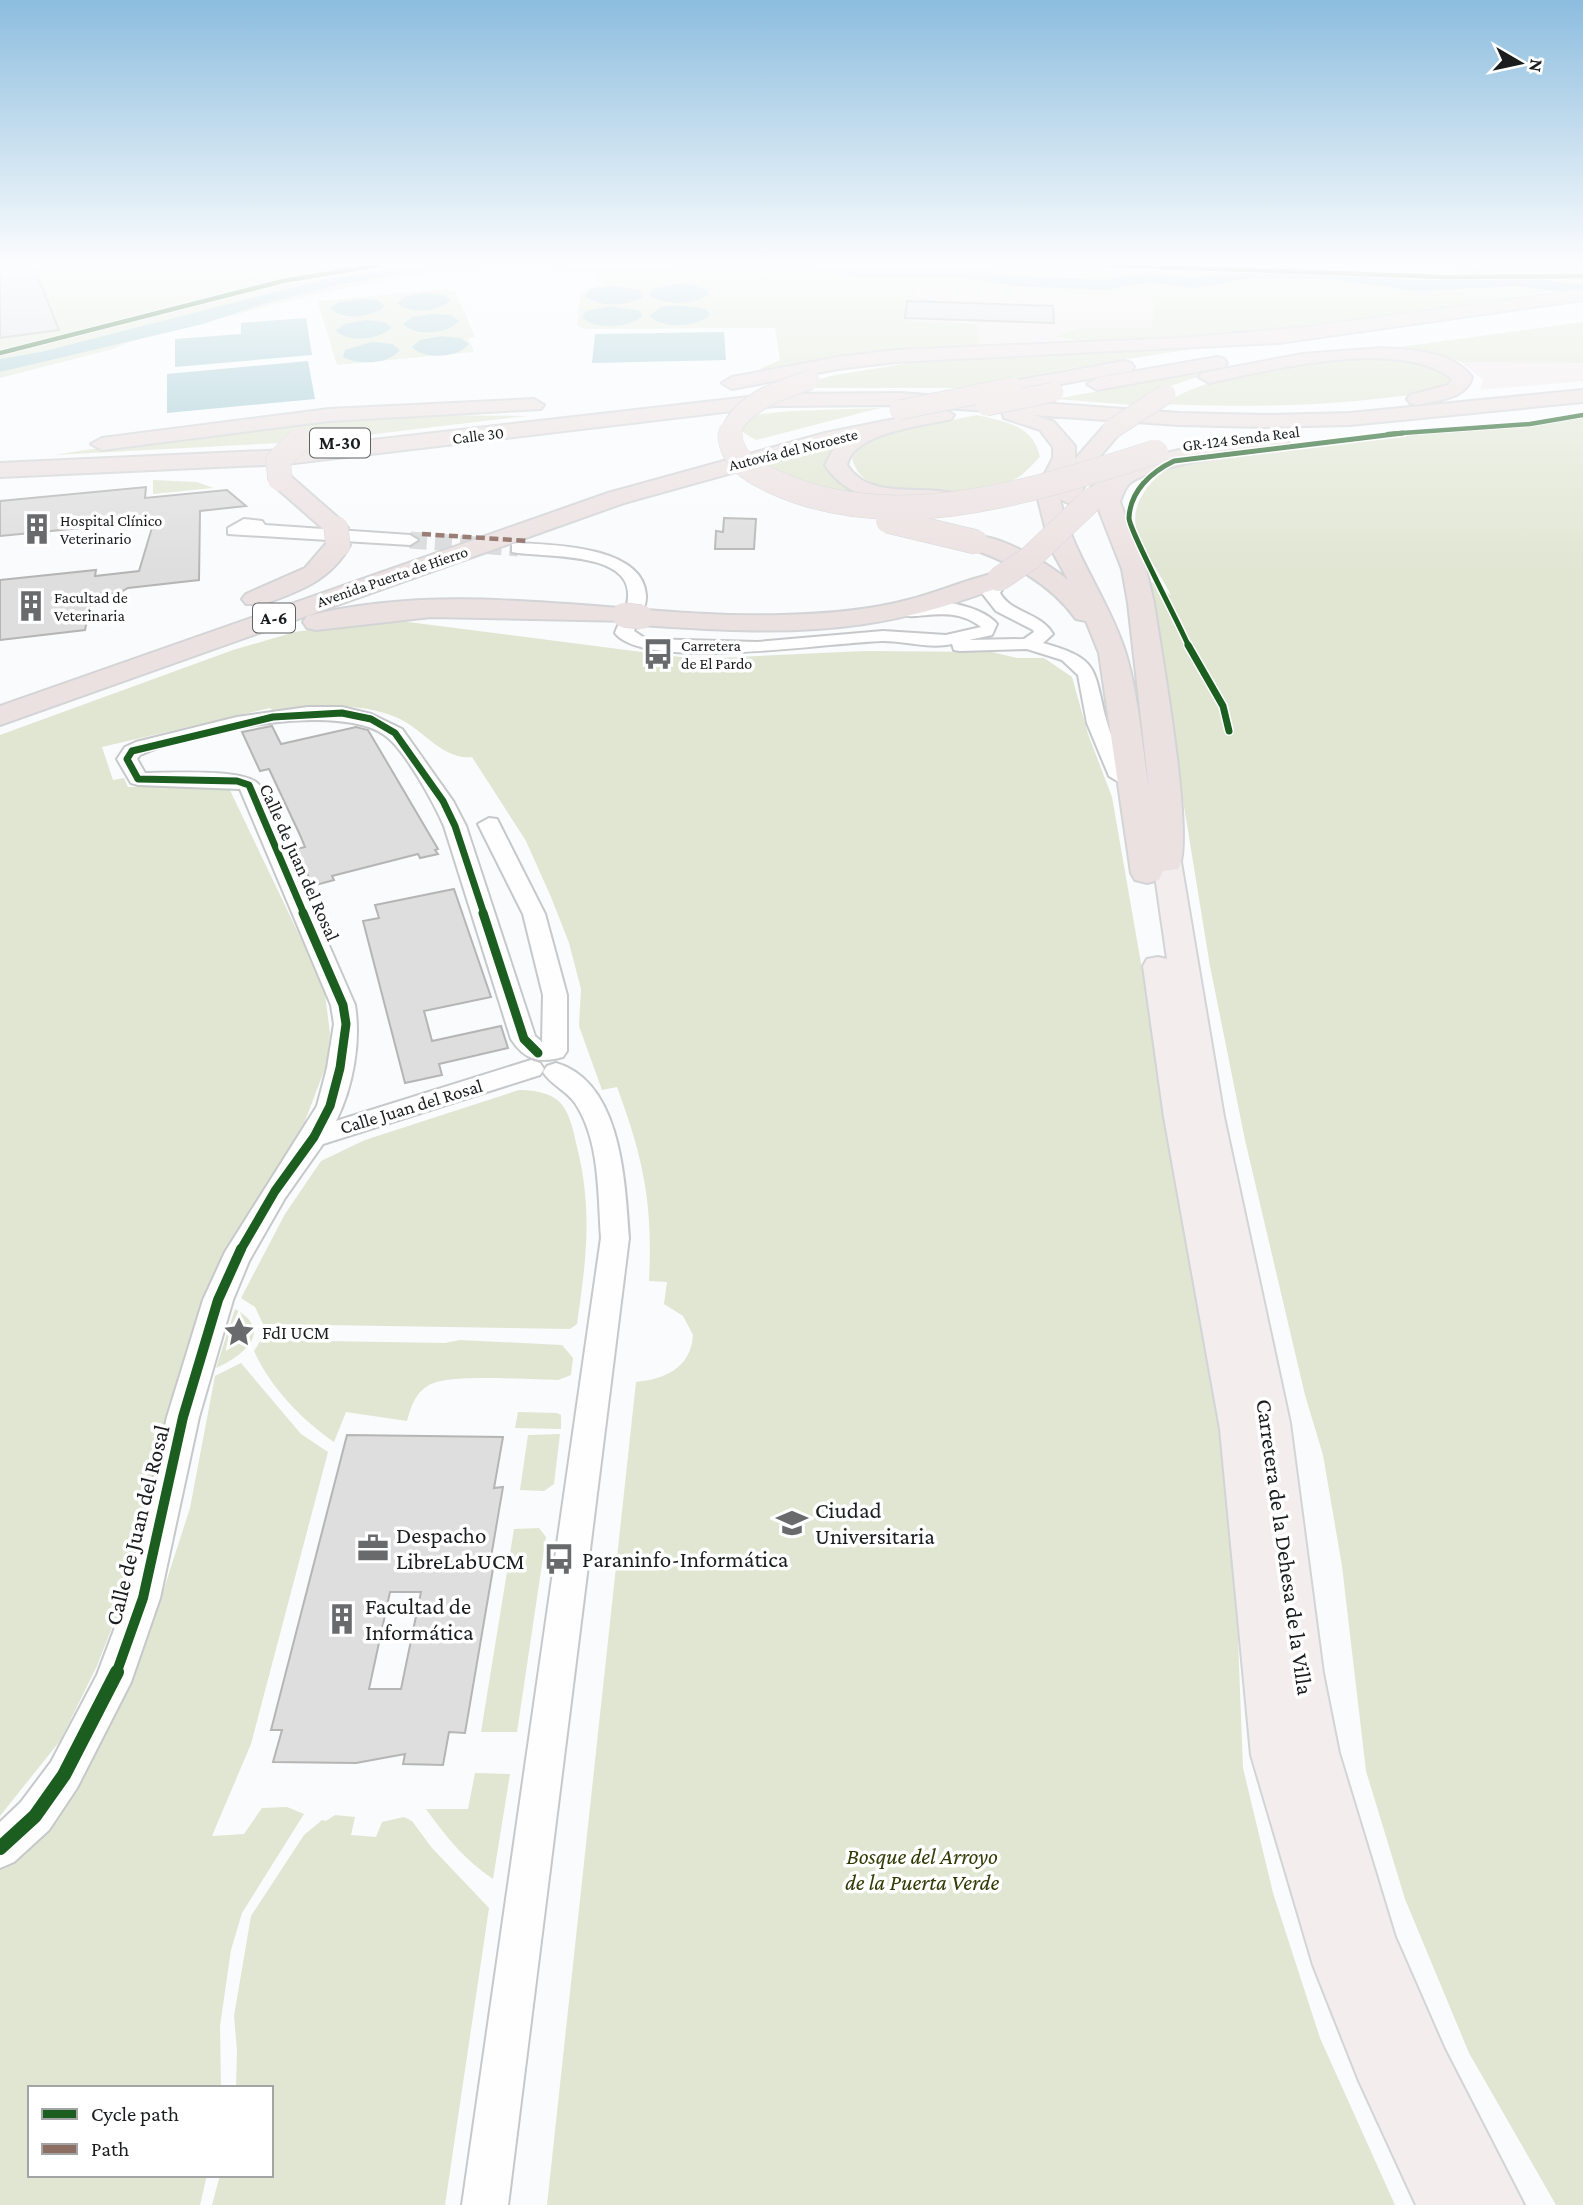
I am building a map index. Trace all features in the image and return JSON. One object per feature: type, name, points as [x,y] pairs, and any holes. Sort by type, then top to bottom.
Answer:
[{"type":"highway","points":[[602,400],[708,388],[813,368]]},
{"type":"highway","points":[[882,368],[806,379],[750,396],[719,420],[713,440],[719,457],[728,467],[757,486],[786,497],[976,542],[1016,557],[1052,579],[1084,611],[1101,658],[1126,821],[1157,867]]},
{"type":"highway","name":"Autovía del Noroeste","points":[[537,516],[1013,387],[1122,368]]},
{"type":"highway","name":"Autovía del Noroeste","points":[[902,417],[947,414],[1188,368]]},
{"type":"highway","points":[[1157,867],[1128,646],[1108,594],[1082,548],[1072,523],[1070,497],[1074,480],[1095,446],[1112,429],[1166,394],[1209,377],[1243,368]]},
{"type":"highway","points":[[1209,377],[1258,368]]},
{"type":"highway","points":[[1319,411],[1431,397],[1460,386],[1462,377],[1453,368]]},
{"type":"highway","points":[[806,379],[765,397],[746,409],[731,427],[730,446],[738,458],[762,477],[801,492],[842,501],[897,506],[972,502],[1044,488],[1156,452],[1208,443],[1411,426]]},
{"type":"highway","name":"Calle 30","points":[[0,462],[291,449],[678,401],[774,393],[893,391],[1177,410],[1319,411],[1583,388]]},
{"type":"highway","name":"Calle 30","points":[[0,470],[286,457],[775,400],[900,399],[1179,418],[1265,421],[1350,419],[1583,396]]},
{"type":"highway","points":[[137,648],[310,576],[333,556],[337,536],[280,479],[276,471],[279,457],[299,440],[335,426],[384,418],[678,401]]},
{"type":"highway","points":[[347,451],[370,452],[767,405],[886,403],[977,408],[1034,420],[1047,426],[1062,440],[1064,458],[1047,491],[1052,516],[1062,548],[1089,595],[1112,653],[1157,867]]},
{"type":"highway","points":[[0,456],[328,415],[550,404]]},
{"type":"highway","points":[[767,405],[931,406],[996,413],[1026,421],[1047,433],[1056,449],[1055,458],[1049,466],[1024,481],[962,496],[895,496],[863,489],[844,478],[836,465],[840,452],[854,441],[902,417]]},
{"type":"highway","points":[[0,717],[52,705],[229,643],[346,616],[447,607],[794,625],[892,614],[951,598],[999,579],[1030,558],[1092,499],[1120,478],[1161,460],[1197,451],[1583,408]]},
{"type":"highway","points":[[1120,478],[1108,502],[1134,569],[1168,821],[1157,867]]},
{"type":"highway","name":"Avenida Puerta de Hierro","points":[[0,696],[537,516]]},
{"type":"highway","name":"Avenida Puerta de Hierro","points":[[0,717],[537,516]]},
{"type":"main road","name":"Carretera de la Dehesa de la Villa","points":[[1157,867],[1181,1117],[1240,1429],[1275,1755],[1339,1965],[1378,2062],[1446,2205]]},
{"type":"main road","name":"Carretera de la Dehesa de la Villa","points":[[1157,867],[1270,1423],[1300,1673],[1315,1753],[1370,1941],[1425,2068],[1495,2205]]},
{"type":"street","points":[[258,529],[410,540]]},
{"type":"street","points":[[518,548],[588,555],[618,566],[634,582],[637,591],[636,605],[624,633],[642,644],[757,647],[861,637],[903,636],[946,640],[987,628],[996,620],[1021,618],[1034,621],[1042,627],[1044,634],[1019,644],[957,646],[861,637]]},
{"type":"street","points":[[999,579],[991,593],[994,601],[1021,618]]},
{"type":"street","points":[[892,614],[934,607],[956,607],[977,614],[996,641],[1069,656],[1087,674],[1097,723],[1119,776]]},
{"type":"street","name":"Calle de Juan del Rosal","points":[[314,1137],[330,1106],[340,1068],[346,1024],[343,1005],[253,791],[249,785],[237,781],[138,779],[127,759],[132,751],[143,746],[295,713],[338,711],[385,725],[395,733],[443,801],[455,826],[524,1039],[545,1061]]},
{"type":"street","points":[[485,2205],[615,1238],[607,1161],[593,1114],[582,1094],[545,1061],[555,995],[534,914],[489,824]]},
{"type":"street","name":"Calle Juan del Rosal","points":[[275,1191],[314,1137],[545,1061]]},
{"type":"street","name":"Calle de Juan del Rosal","points":[[0,1848],[35,1816],[64,1775],[113,1682],[143,1598],[203,1342],[236,1260],[275,1191]]},
{"type":"shaded area","points":[[1468,368],[1583,368],[1583,381],[1480,390],[1483,380]]},
{"type":"green space","points":[[0,368],[39,368],[0,378]]},
{"type":"green space","points":[[762,368],[824,368],[765,375],[760,369]]},
{"type":"green space","points":[[879,368],[1073,368],[974,388],[794,388],[830,376]]},
{"type":"green space","points":[[1223,368],[1162,389],[1133,405],[1056,399]]},
{"type":"green space","points":[[1265,368],[1433,368],[1454,376],[1450,387],[1349,402],[1269,406],[1162,404],[1212,382]]},
{"type":"green space","points":[[880,408],[756,440],[734,427],[744,416],[791,411]]},
{"type":"green space","points":[[404,415],[527,416],[316,441],[54,455],[221,429]]},
{"type":"green space","points":[[977,415],[1008,423],[1025,431],[1040,457],[1020,476],[1006,483],[987,489],[944,494],[900,491],[882,486],[861,476],[852,459],[860,449],[890,434]]},
{"type":"green space","points":[[1583,418],[1583,2205],[1556,2205],[1469,2053],[1405,1899],[1366,1771],[1342,1566],[1323,1455],[1305,1395],[1245,1140],[1210,966],[1147,579],[1171,595],[1142,543],[1135,517],[1146,489],[1161,473],[1178,462],[1334,442]]},
{"type":"green space","points":[[849,441],[838,478],[874,492],[824,495],[763,466]]},
{"type":"green space","points":[[153,480],[197,482],[213,488],[153,494]]},
{"type":"green space","name":"Bosque del Arroyo de la Puerta Verde","points":[[408,622],[696,659],[864,651],[992,652],[1017,658],[1044,658],[1072,677],[1088,734],[1112,797],[1232,1485],[1243,1768],[1273,1893],[1320,2038],[1395,2205],[547,2205],[636,1382],[657,1378],[675,1370],[687,1356],[693,1335],[683,1316],[664,1304],[667,1282],[649,1281],[648,1205],[634,1137],[617,1087],[602,1090],[579,1026],[581,989],[569,943],[526,841],[472,757],[451,754],[407,723],[383,713],[336,706],[274,712],[270,708],[102,747],[113,780],[124,778],[128,787],[228,786],[324,987],[330,1033],[327,1063],[299,1137],[223,1259],[196,1318],[174,1397],[147,1524],[128,1586],[97,1666],[60,1741],[0,1816],[0,735],[233,650],[295,632],[359,623]]},
{"type":"green space","points":[[519,1090],[543,1093],[554,1098],[563,1106],[573,1131],[582,1170],[586,1215],[585,1257],[577,1324],[570,1329],[263,1324],[255,1307],[241,1298],[285,1214],[321,1161],[365,1140]]},
{"type":"green space","points":[[235,1309],[247,1317],[253,1326],[254,1334],[244,1350],[216,1368]]},
{"type":"green space","points":[[261,1340],[445,1343],[460,1340],[562,1345],[573,1358],[571,1375],[558,1380],[472,1378],[439,1381],[424,1388],[417,1396],[407,1421],[346,1412],[334,1442],[310,1424],[278,1390],[254,1351]]},
{"type":"green space","points":[[241,1363],[301,1434],[328,1452],[251,1744],[212,1836],[244,1834],[262,1808],[287,1807],[304,1814],[242,1913],[231,1950],[220,2026],[221,2086],[28,2086],[28,2177],[207,2177],[200,2205],[0,2205],[0,1870],[57,1809],[91,1763],[122,1702],[147,1641],[190,1508],[215,1376]]},
{"type":"green space","points":[[518,1412],[557,1413],[561,1415],[561,1429],[515,1428]]},
{"type":"green space","points":[[560,1434],[554,1484],[544,1491],[520,1490],[528,1435]]},
{"type":"green space","points":[[539,1528],[546,1537],[517,1732],[481,1732],[514,1529]]},
{"type":"green space","points":[[475,1773],[510,1774],[493,1879],[457,1847],[426,1809],[468,1809]]},
{"type":"green space","points":[[335,1815],[355,1817],[351,1835],[376,1837],[382,1822],[404,1817],[412,1821],[432,1848],[489,1908],[445,2205],[212,2205],[219,2177],[273,2177],[273,2086],[236,2086],[234,2016],[251,1916],[304,1835],[322,1820],[326,1821]]},
{"type":"water","points":[[0,368],[17,368],[0,372]]},
{"type":"water","points":[[233,368],[309,368],[315,399],[167,413],[167,374]]},
{"type":"building","points":[[146,487],[145,498],[227,490],[246,506],[200,511],[199,580],[128,588],[119,593],[92,596],[85,630],[0,640],[0,580],[96,570],[95,576],[139,571],[154,521],[0,536],[0,501]]},
{"type":"building","points":[[724,518],[756,519],[754,549],[715,549],[716,531],[723,532]]},
{"type":"building","points":[[272,726],[281,744],[356,727],[368,730],[438,849],[435,850],[438,854],[420,858],[418,854],[332,876],[334,880],[316,885],[311,882],[296,849],[305,847],[300,835],[269,769],[260,771],[242,732]]},
{"type":"building","points":[[454,889],[491,997],[424,1011],[432,1041],[501,1026],[508,1048],[439,1064],[442,1075],[405,1083],[363,921],[379,918],[375,905]]},
{"type":"building","name":"Facultad de Informática","points":[[347,1435],[503,1437],[494,1488],[503,1487],[490,1563],[494,1563],[465,1733],[449,1732],[443,1765],[403,1764],[405,1754],[356,1763],[273,1762],[282,1730],[271,1730]],"holes":[[[390,1592],[421,1592],[401,1689],[369,1689]]]},
{"type":"tunnel","points":[[410,540],[518,548]]},
{"type":"marked path","points":[[422,534],[529,541]]},
{"type":"cycle path","name":"GR-124 Senda Real","points":[[1229,731],[1223,706],[1194,660],[1177,616],[1130,525],[1129,517],[1136,490],[1162,467],[1174,461],[1207,455],[1444,428],[1530,424],[1583,415]]},
{"type":"cycle path","points":[[0,1848],[35,1816],[64,1775],[113,1682],[143,1598],[183,1417],[218,1300],[235,1260],[275,1191],[314,1137],[330,1106],[340,1068],[346,1024],[343,1005],[249,785],[237,781],[138,779],[127,759],[132,751],[237,723],[308,713],[342,713],[371,719],[395,733],[443,801],[455,826],[524,1039],[538,1053]]},
{"type":"place","name":"Hospital Clínico Veterinario","points":[[37,529]]},
{"type":"place","name":"Facultad de Veterinaria","points":[[31,606]]},
{"type":"place","name":"Carretera de El Pardo","points":[[658,654]]},
{"type":"place","name":"FdI UCM","points":[[239,1332]]},
{"type":"place","name":"Ciudad Universitaria","points":[[792,1523]]},
{"type":"place","name":"Despacho LibreLabUCM","points":[[373,1548]]},
{"type":"place","name":"Paraninfo-Informática","points":[[559,1559]]},
{"type":"place","name":"Facultad de Informática","points":[[342,1619]]}]
